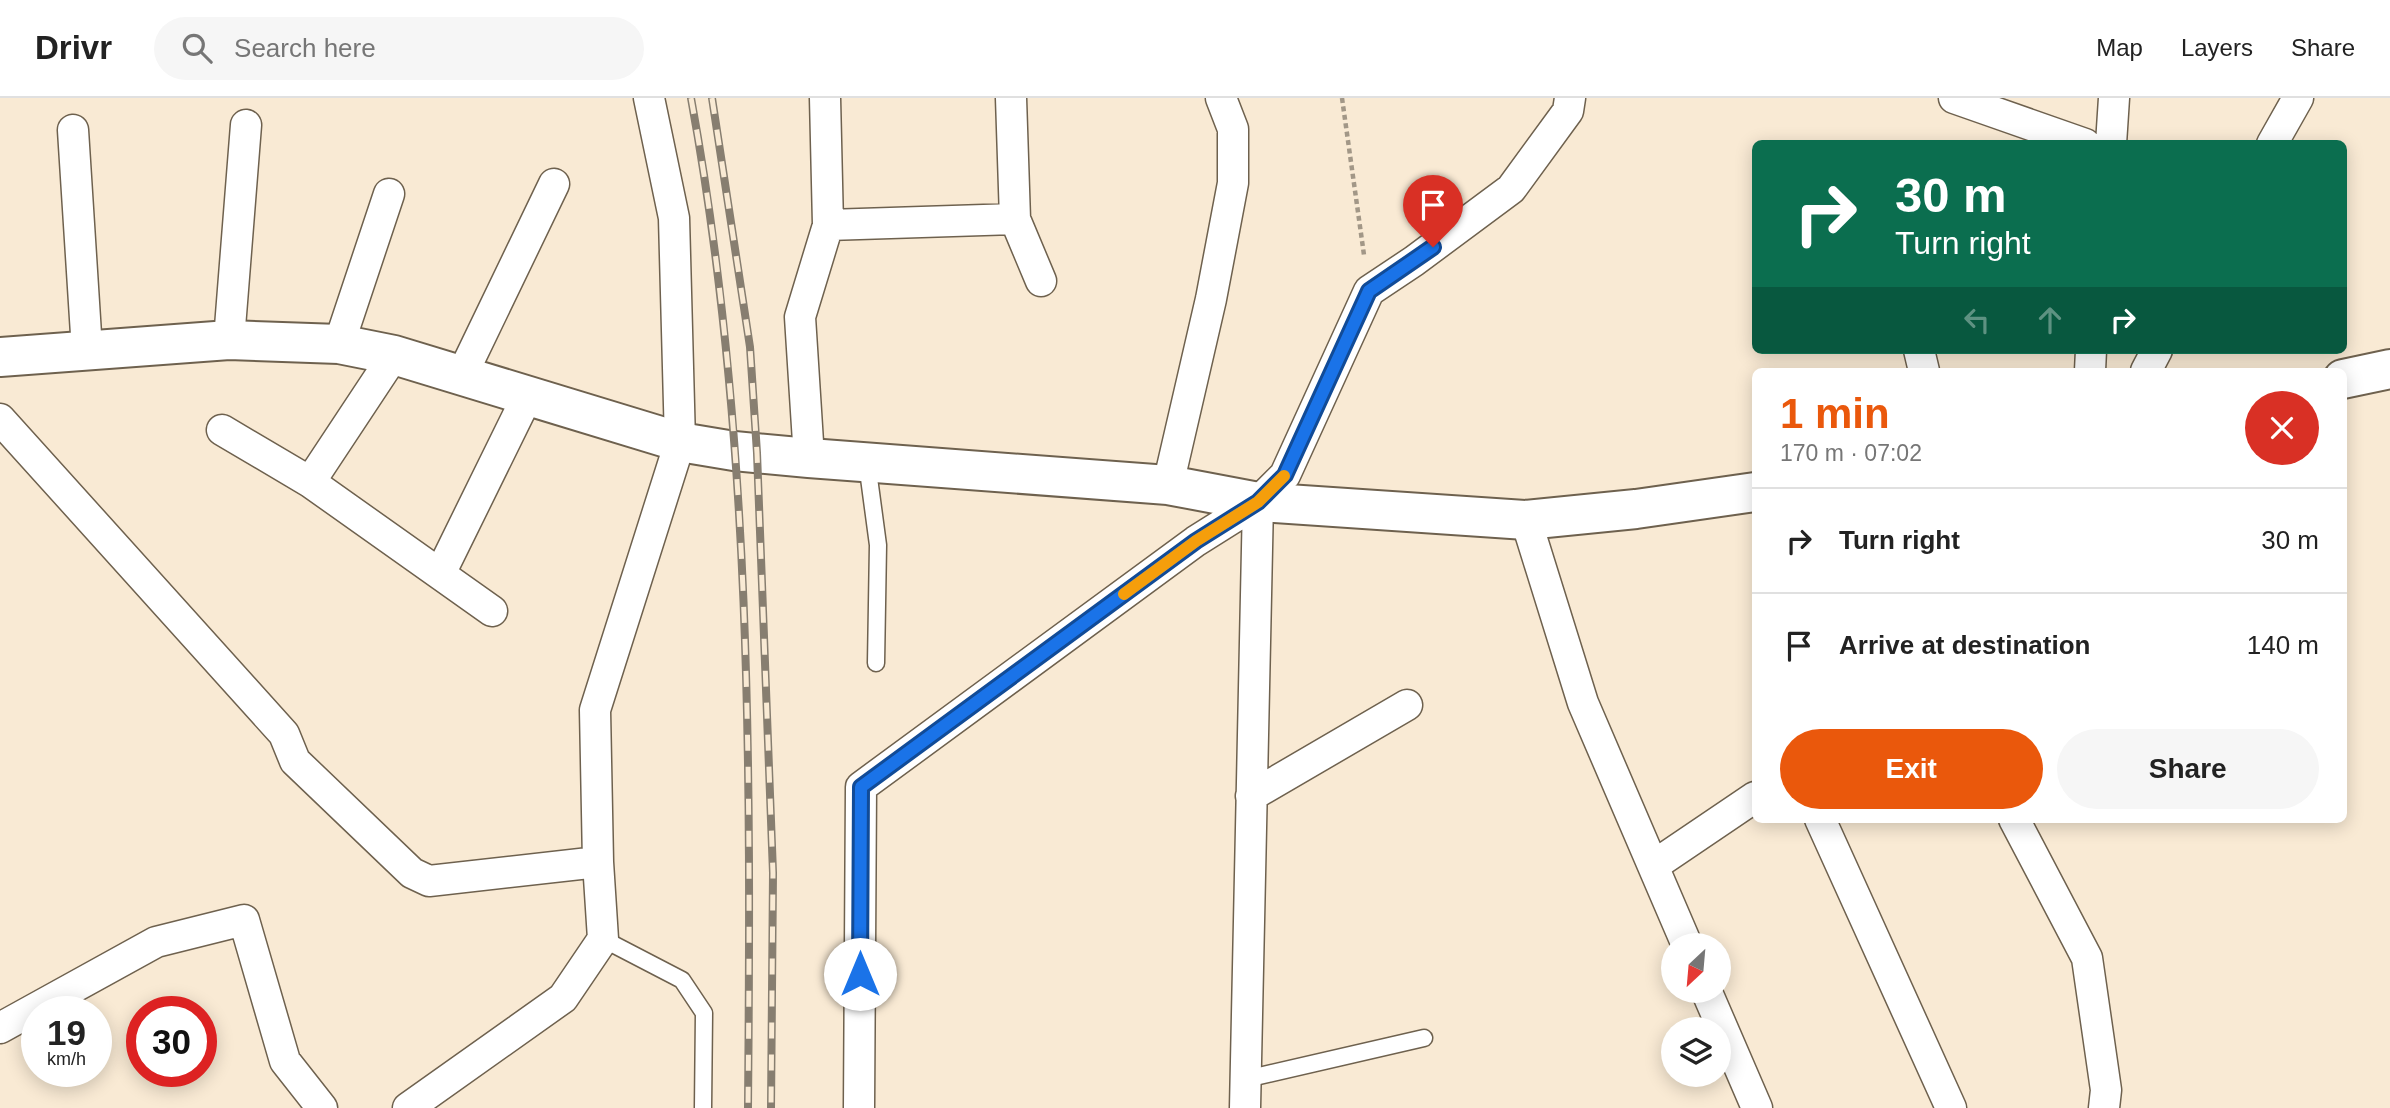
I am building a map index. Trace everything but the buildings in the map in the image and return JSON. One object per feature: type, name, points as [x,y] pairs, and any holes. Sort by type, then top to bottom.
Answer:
[{"type":"street","points":[[421,1103],[563,998],[603,939],[598,862],[595,710],[680,442],[674,218],[649,98]]},
{"type":"street","points":[[808,458],[800,317],[828,225],[825,98]]},
{"type":"street","points":[[1011,98],[1015,219],[1041,281]]},
{"type":"street","points":[[1168,485],[1211,299],[1233,183],[1233,129],[1221,98]]},
{"type":"street","points":[[859,1108],[861,787],[1196,541],[1258,502],[1285,475],[1369,291],[1511,189],[1567,111],[1570,98]]},
{"type":"street","points":[[1954,98],[2074,140]]},
{"type":"street","points":[[2110,140],[2114,98]]},
{"type":"street","points":[[2274,140],[2298,98]]},
{"type":"street","points":[[229,340],[246,125]]},
{"type":"street","points":[[73,130],[88,350]]},
{"type":"street","points":[[462,375],[554,184]]},
{"type":"street","points":[[339,344],[389,194]]},
{"type":"street","points":[[828,225],[1015,219]]},
{"type":"street","points":[[0,356],[229,340],[339,344],[394,355],[680,442],[734,451],[808,458],[1168,485],[1258,502],[1526,520],[1636,509],[1752,492]]},
{"type":"street","points":[[310,482],[394,355]]},
{"type":"street","points":[[2347,378],[2390,369]]},
{"type":"street","points":[[440,575],[528,395]]},
{"type":"street","points":[[0,419],[284,734],[295,761],[412,873],[429,881],[598,862]]},
{"type":"street","points":[[222,430],[310,482],[492,611]]},
{"type":"street","points":[[1245,1108],[1258,502]]},
{"type":"street","points":[[1526,520],[1583,703],[1682,933]]},
{"type":"street","points":[[1251,796],[1407,705]]},
{"type":"street","points":[[1653,866],[1752,799]]},
{"type":"street","points":[[1822,823],[1951,1108]]},
{"type":"street","points":[[2016,823],[2087,958],[2106,1090],[2104,1108]]},
{"type":"street","points":[[0,1028],[156,942],[244,920],[285,1061],[322,1108]]},
{"type":"street","points":[[1712,1003],[1757,1108]]},
{"type":"lane","points":[[867,462],[878,545],[876,663]]},
{"type":"lane","points":[[603,939],[682,980],[704,1013],[703,1108]]},
{"type":"lane","points":[[1246,1079],[1424,1038]]},
{"type":"path","points":[[1342,98],[1369,291]]},
{"type":"railway","points":[[691,98],[711,223],[737,475],[747,728],[748,1108]]},
{"type":"railway","points":[[712,98],[750,347],[757,453],[773,873],[771,1108]]},
{"type":"slow traffic","points":[[1124,594],[1196,541],[1258,502],[1284,476]]},
{"type":"route","points":[[860,974],[861,787],[1196,541],[1258,502],[1285,475],[1369,291],[1433,247]]}]
